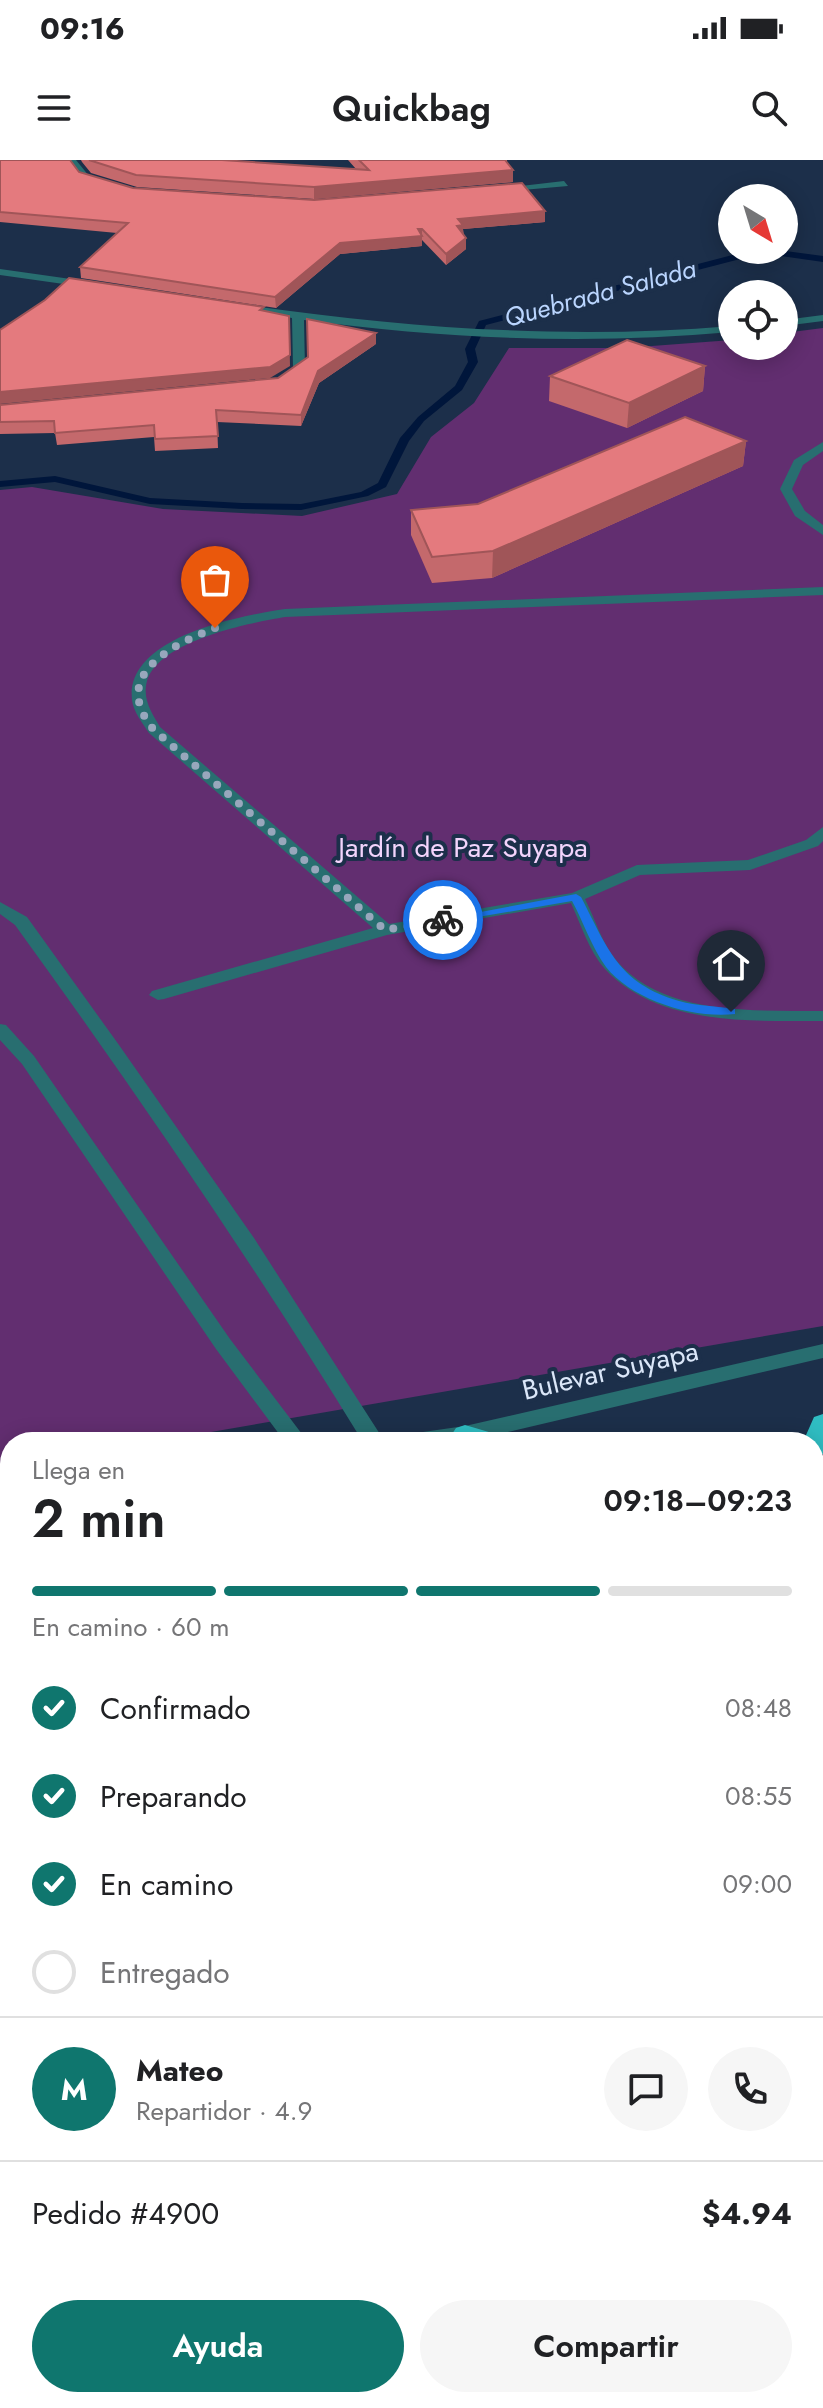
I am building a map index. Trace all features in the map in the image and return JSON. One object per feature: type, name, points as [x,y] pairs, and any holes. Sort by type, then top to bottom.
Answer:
[{"type":"street","points":[[71,160],[85,178],[118,190]]},
{"type":"street","points":[[489,190],[564,184]]},
{"type":"street","points":[[0,272],[110,288]]},
{"type":"street","points":[[236,307],[386,328],[496,336],[613,337],[718,330]]},
{"type":"street","points":[[274,384],[299,369],[298,316]]},
{"type":"street","points":[[798,321],[823,318]]},
{"type":"street","points":[[823,446],[808,452],[790,469],[786,489],[800,513],[823,531]]},
{"type":"street","points":[[385,930],[154,730],[142,715],[137,694],[144,672],[162,654],[215,628],[285,613],[823,591]]},
{"type":"street","points":[[158,995],[385,930],[576,897],[637,870],[750,865],[812,843],[823,832]]},
{"type":"street","points":[[576,897],[611,965],[644,992],[680,1005],[757,1015],[823,1016]]},
{"type":"street","points":[[0,907],[21,921],[184,1148],[303,1325],[368,1432]]},
{"type":"street","points":[[0,1029],[28,1060],[223,1344],[289,1432]]},
{"type":"street","name":"Bulevar Suyapa","points":[[474,1432],[823,1351]]},
{"type":"green space","name":"Jardín de Paz Suyapa","points":[[823,328],[823,1326],[211,1432],[0,1432],[0,490],[32,487],[163,509],[302,516],[397,494],[431,437],[474,403],[509,348],[625,348],[718,341],[718,360],[798,360],[798,331]]},
{"type":"building","points":[[0,160],[70,160],[79,172],[133,188],[314,200],[522,183],[545,211],[458,219],[463,225],[457,226],[466,238],[446,254],[422,229],[418,229],[422,236],[340,243],[275,297],[80,267],[128,223],[0,212]]},
{"type":"building","points":[[89,160],[222,160],[369,170],[359,160],[505,160],[513,170],[314,187],[136,175]]},
{"type":"building","points":[[69,278],[264,307],[260,310],[289,316],[290,355],[270,367],[0,392],[0,330],[45,300]]},
{"type":"building","points":[[307,319],[376,333],[318,371],[301,415],[216,410],[218,436],[155,439],[154,425],[55,433],[54,421],[0,422],[0,405],[278,378],[308,357]]},
{"type":"building","points":[[627,340],[705,366],[629,403],[550,376]]},
{"type":"building","points":[[685,417],[746,441],[493,551],[432,557],[411,510],[478,504]]},
{"type":"waterway","name":"Quebrada Salada","points":[[0,484],[55,479],[150,501],[242,506],[301,507],[364,494],[382,485],[404,440],[421,419],[459,388],[473,362],[470,349],[482,323],[744,255],[774,252],[823,259]]},
{"type":"way so far","points":[[215,628],[189,638],[162,654],[144,672],[137,694],[142,715],[154,730],[385,930],[443,920]]},
{"type":"route","points":[[443,920],[576,897],[611,965],[644,992],[680,1005],[731,1012]]}]
